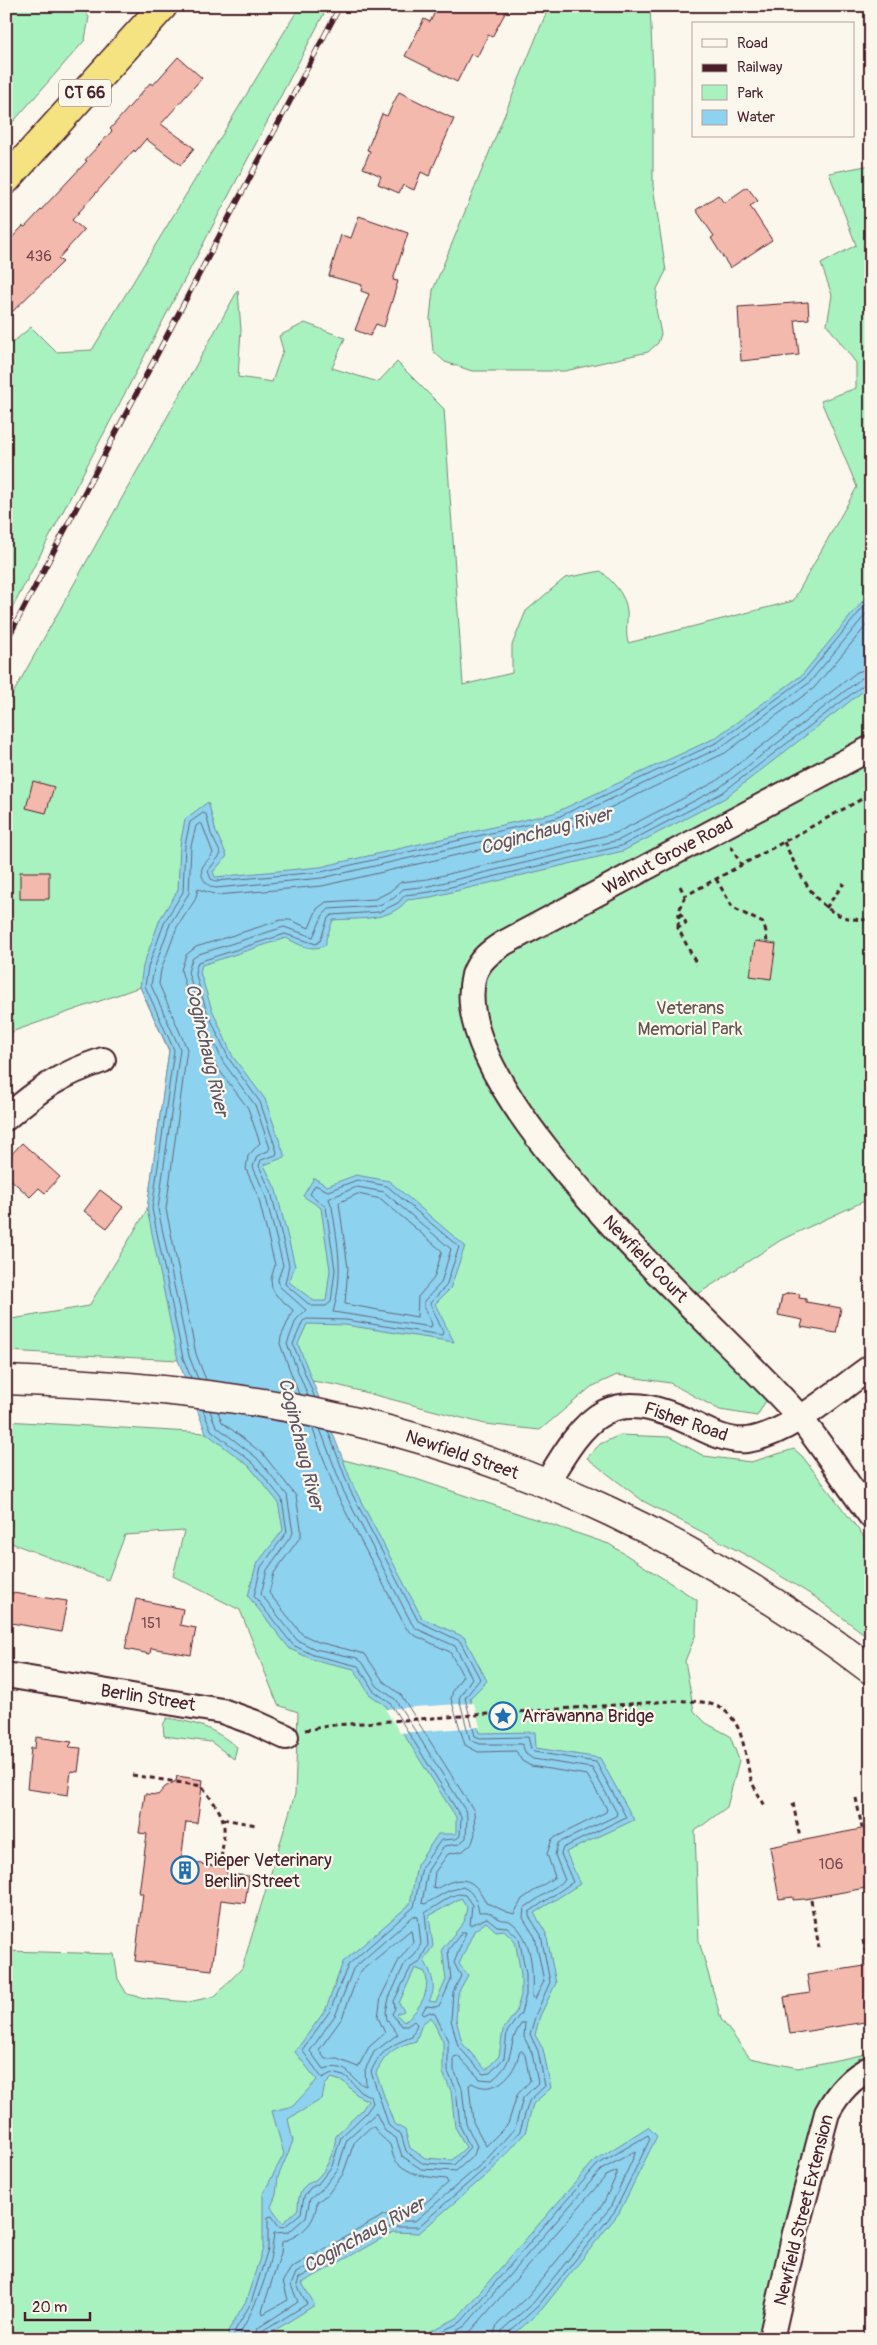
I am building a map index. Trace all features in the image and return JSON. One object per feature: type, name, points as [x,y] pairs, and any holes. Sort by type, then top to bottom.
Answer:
[{"type":"highway","name":"CT 66","points":[[6,180],[163,6]]},
{"type":"main road","name":"Newfield Street","points":[[6,1380],[156,1389],[237,1399],[321,1414],[410,1436],[477,1457],[546,1484],[625,1519],[707,1562],[762,1594],[871,1670]]},
{"type":"street","name":"Walnut Grove Road","points":[[474,974],[485,956],[504,943],[871,748]]},
{"type":"street","name":"Newfield Court","points":[[474,974],[471,1001],[474,1024],[484,1050],[522,1114],[584,1194],[618,1232],[799,1418],[871,1516]]},
{"type":"street","points":[[6,1118],[53,1080],[103,1060]]},
{"type":"street","name":"Fisher Road","points":[[546,1484],[567,1448],[583,1429],[603,1413],[623,1405],[645,1406],[664,1411],[714,1434],[745,1440],[766,1435],[799,1418],[871,1367]]},
{"type":"street","name":"Berlin Street","points":[[6,1675],[222,1711],[286,1737]]},
{"type":"street","name":"Newfield Street Extension","points":[[771,2339],[795,2233],[827,2113],[834,2100],[845,2088],[871,2068]]},
{"type":"path","points":[[697,965],[678,928],[680,911],[685,896],[871,794]]},
{"type":"path","points":[[784,842],[810,891],[826,908],[850,918],[871,919]]},
{"type":"path","points":[[716,879],[733,908],[762,923],[766,932],[767,943]]},
{"type":"path","points":[[826,908],[844,883]]},
{"type":"path","points":[[680,886],[685,896]]},
{"type":"path","points":[[678,928],[686,923],[680,911]]},
{"type":"path","points":[[286,1737],[310,1729],[334,1725],[672,1702],[710,1703],[730,1714],[736,1722],[742,1737],[752,1781],[765,1806]]},
{"type":"path","points":[[132,1775],[202,1786],[224,1819],[226,1826],[221,1859]]},
{"type":"path","points":[[856,1798],[862,1828]]},
{"type":"path","points":[[793,1803],[800,1838]]},
{"type":"path","points":[[224,1819],[256,1826]]},
{"type":"path","points":[[811,1900],[819,1948]]},
{"type":"path","points":[[863,1940],[868,1965]]},
{"type":"green space","points":[[6,6],[80,6],[89,17],[85,40],[6,130]]},
{"type":"green space","points":[[300,6],[328,6],[6,620],[6,348],[31,327],[56,352],[92,350]]},
{"type":"green space","points":[[549,6],[650,6],[653,74],[653,186],[666,271],[657,289],[656,309],[661,334],[658,343],[648,352],[565,371],[472,371],[445,362],[433,351],[430,318],[433,290]]},
{"type":"green space","name":"Veterans Memorial Park","points":[[871,165],[871,1198],[781,1240],[695,1296],[778,1380],[757,1416],[720,1410],[670,1383],[617,1375],[591,1387],[540,1430],[485,1424],[337,1385],[178,1360],[6,1351],[6,1320],[89,1306],[147,1210],[169,1051],[140,987],[14,1031],[6,1040],[6,706],[238,290],[241,330],[238,377],[272,382],[283,350],[279,336],[305,323],[345,338],[332,368],[378,382],[397,362],[444,409],[463,685],[512,673],[512,645],[526,611],[565,578],[601,571],[610,579],[618,589],[626,605],[628,643],[793,601],[857,487],[821,401],[856,388],[856,363],[827,325],[832,295],[821,264],[856,245],[829,173]]},
{"type":"green space","points":[[6,1421],[206,1433],[286,1445],[410,1477],[609,1544],[697,1600],[696,1634],[685,1661],[694,1711],[706,1723],[730,1736],[739,1760],[727,1807],[695,1831],[699,1941],[721,2019],[750,2058],[798,2068],[871,2053],[871,2057],[834,2082],[761,2339],[6,2339],[6,1951],[114,1954],[118,1979],[127,1994],[145,1998],[189,2002],[215,1996],[242,1968],[295,1794],[298,1712],[278,1705],[240,1610],[173,1576],[184,1531],[125,1535],[108,1580],[6,1541]]},
{"type":"green space","points":[[620,1435],[669,1437],[704,1456],[751,1462],[794,1449],[802,1456],[871,1546],[871,1639],[815,1597],[748,1556],[643,1501],[587,1458],[600,1444]]},
{"type":"green space","points":[[167,1718],[196,1724],[212,1730],[237,1747],[234,1759],[211,1742],[164,1736],[163,1725]]},
{"type":"water","name":"Coginchaug River","points":[[871,591],[871,685],[725,798],[623,851],[431,897],[407,900],[392,912],[373,918],[333,920],[326,939],[326,945],[321,947],[306,947],[286,938],[202,965],[200,972],[211,1007],[233,1057],[265,1099],[285,1157],[264,1165],[276,1190],[295,1266],[289,1282],[314,1301],[326,1301],[330,1270],[321,1208],[303,1196],[314,1178],[327,1186],[356,1175],[389,1181],[465,1246],[450,1289],[435,1304],[454,1342],[345,1325],[307,1324],[298,1344],[354,1488],[422,1618],[464,1637],[487,1681],[470,1698],[479,1733],[535,1732],[536,1748],[600,1758],[634,1820],[566,1852],[580,1884],[534,1913],[546,1933],[556,1983],[540,2016],[535,2035],[543,2049],[551,2088],[533,2104],[525,2133],[492,2170],[419,2233],[393,2232],[302,2283],[315,2305],[261,2339],[229,2339],[228,2331],[246,2301],[263,2248],[263,2194],[284,2154],[272,2111],[293,2106],[317,2080],[295,2052],[326,2009],[343,1962],[410,1904],[417,1865],[438,1834],[456,1834],[456,1817],[386,1706],[369,1694],[354,1669],[311,1659],[290,1649],[248,1596],[256,1565],[283,1530],[278,1502],[249,1466],[206,1433],[178,1360],[147,1209],[169,1050],[140,987],[143,966],[160,919],[178,890],[180,845],[185,819],[208,802],[216,832],[227,856],[213,872],[215,877],[320,867],[554,813],[715,738],[802,675]],"holes":[[[461,1898],[467,1907],[464,1922],[442,1949],[446,1980],[436,2002],[429,2001],[432,1996],[433,1985],[431,1975],[424,1960],[433,1946],[429,1916]],[[486,1922],[496,1931],[504,1930],[515,1941],[521,1974],[521,1995],[516,2012],[503,2030],[499,2056],[486,2070],[462,2043],[456,2019],[458,1993],[468,1975],[459,1964],[474,1931]],[[415,1968],[425,1972],[426,1986],[423,2000],[415,2012],[404,2022],[396,2014],[404,2011],[399,2003]],[[431,2017],[443,2042],[443,2073],[451,2091],[455,2127],[466,2147],[452,2160],[425,2158],[410,2148],[405,2130],[394,2124],[376,2073],[392,2051],[416,2041],[422,2024]],[[332,2078],[344,2082],[357,2095],[368,2101],[362,2110],[336,2135],[332,2154],[323,2172],[304,2187],[298,2202],[298,2209],[283,2223],[271,2207],[276,2195],[278,2177],[293,2141],[288,2119],[322,2099],[325,2085]]]},
{"type":"water","points":[[648,2127],[657,2136],[619,2213],[542,2309],[509,2339],[415,2339],[457,2318],[594,2161]]},
{"type":"pier","points":[[474,1703],[480,1727],[400,1733],[385,1709]]},
{"type":"building","points":[[438,6],[509,6],[492,37],[488,35],[477,57],[471,54],[457,82],[405,56],[424,19],[430,22]]},
{"type":"building","points":[[178,57],[202,78],[161,124],[194,148],[181,165],[146,139],[72,220],[84,230],[58,259],[63,262],[6,318],[6,244],[23,226],[25,227],[87,161],[85,160],[112,131],[110,129],[150,83],[153,85]]},
{"type":"building","points":[[399,92],[454,119],[429,176],[421,172],[414,190],[403,185],[399,193],[378,184],[381,176],[363,168],[370,151],[367,150],[382,114],[387,116]]},
{"type":"building","points":[[747,187],[758,201],[750,206],[772,240],[730,268],[711,238],[714,236],[696,210],[718,195],[724,203]]},
{"type":"building","points":[[359,216],[408,233],[393,280],[398,281],[384,327],[376,324],[370,336],[355,330],[369,294],[361,291],[362,285],[329,276],[341,235],[351,238]]},
{"type":"building","points":[[808,302],[809,319],[795,320],[799,355],[741,361],[738,307]]},
{"type":"building","points":[[33,781],[54,787],[46,813],[26,808]]},
{"type":"building","points":[[20,872],[49,872],[49,899],[20,899]]},
{"type":"building","points":[[755,941],[776,944],[771,979],[750,976]]},
{"type":"building","points":[[22,1143],[60,1177],[45,1193],[39,1188],[30,1197],[6,1175],[6,1160]]},
{"type":"building","points":[[100,1190],[123,1207],[107,1228],[84,1211]]},
{"type":"building","points":[[789,1293],[800,1294],[799,1298],[806,1299],[806,1302],[841,1308],[836,1333],[801,1327],[803,1320],[778,1315],[782,1296]]},
{"type":"building","points":[[6,1592],[67,1601],[61,1632],[6,1622]]},
{"type":"building","points":[[136,1599],[183,1609],[180,1625],[196,1628],[191,1655],[151,1648],[150,1654],[125,1649]]},
{"type":"building","points":[[36,1737],[72,1742],[69,1747],[81,1748],[78,1772],[71,1771],[68,1795],[27,1789],[31,1748],[35,1748]]},
{"type":"building","name":"Pieper Veterinary Berlin Street","points":[[177,1776],[203,1780],[197,1823],[186,1822],[181,1861],[228,1868],[227,1874],[249,1876],[245,1903],[221,1900],[212,1970],[135,1961],[143,1893],[139,1893],[147,1834],[139,1833],[145,1794],[158,1795],[165,1787],[176,1781]]},
{"type":"building","points":[[871,1827],[871,1887],[805,1899],[793,1900],[793,1897],[779,1899],[770,1847]]},
{"type":"building","points":[[871,1965],[871,2021],[790,2034],[784,1997],[810,1993],[807,1975]]},
{"type":"railway","points":[[6,642],[340,6]]},
{"type":"place","name":"Arrawanna Bridge","points":[[503,1716]]},
{"type":"place","name":"Pieper Veterinary Berlin Street","points":[[185,1870]]}]
